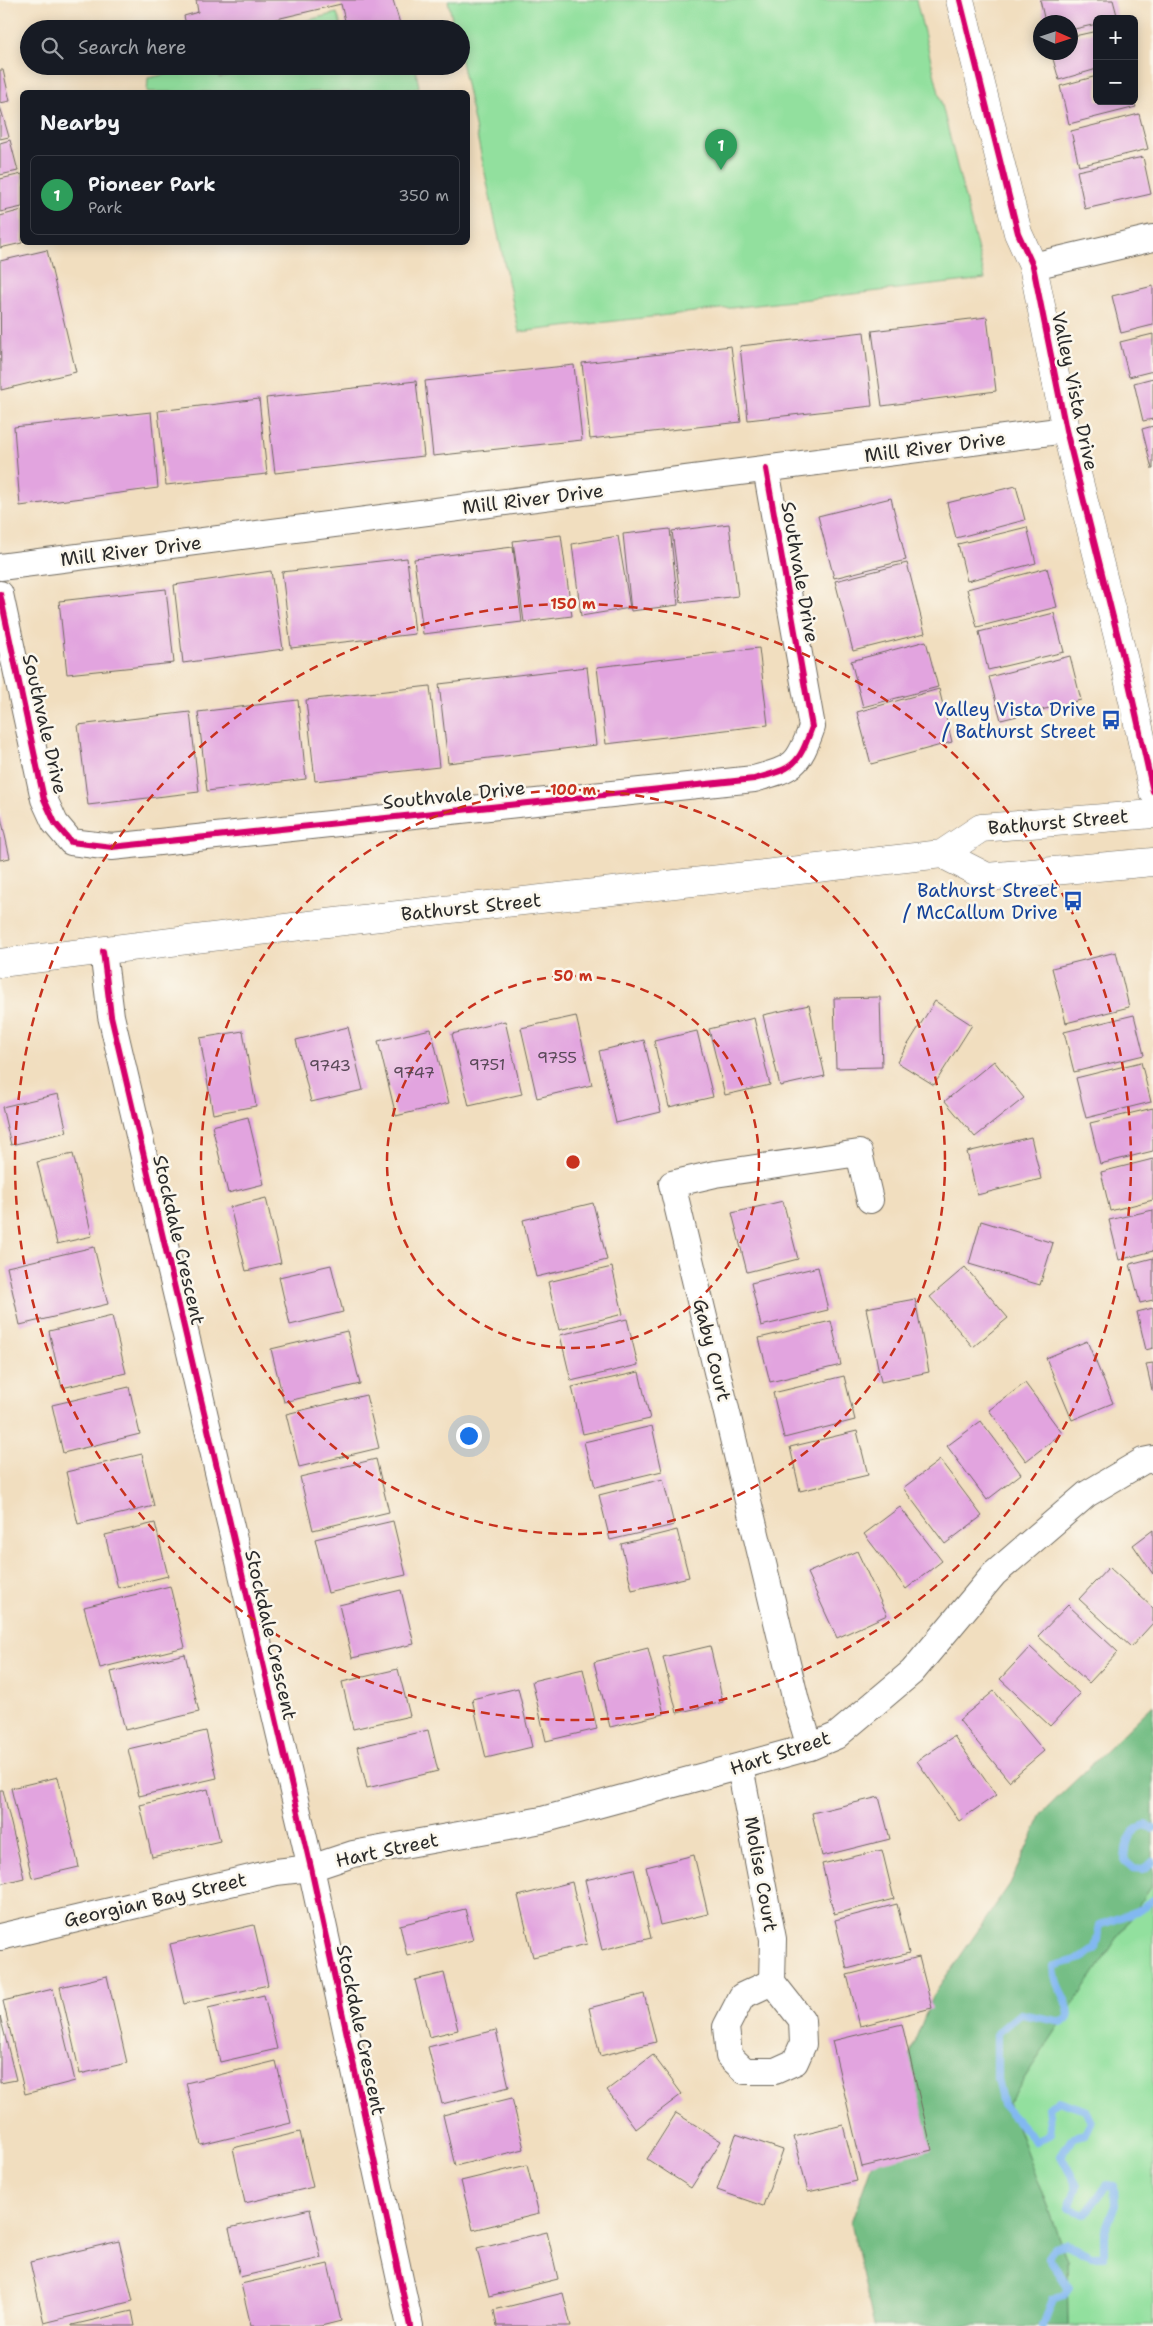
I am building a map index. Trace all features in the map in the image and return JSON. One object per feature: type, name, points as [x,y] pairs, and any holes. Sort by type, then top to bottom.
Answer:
[{"type":"main road","name":"Valley Vista Drive","points":[[960,0],[1018,232],[1033,266],[1066,430],[1125,666],[1153,791]]},
{"type":"main road","name":"Bathurst Street","points":[[0,962],[942,854],[981,828],[1153,814]]},
{"type":"main road","points":[[942,854],[987,877],[1153,862]]},
{"type":"street","points":[[1033,266],[1153,238]]},
{"type":"street","name":"Mill River Drive","points":[[0,568],[1066,430]]},
{"type":"street","name":"Southvale Drive","points":[[0,594],[44,799],[56,823],[71,842],[112,847],[754,779],[787,770],[803,752],[812,727],[766,469]]},
{"type":"street","name":"Stockdale Crescent","points":[[104,951],[111,1016],[310,1868],[410,2326]]},
{"type":"street","name":"Gaby Court","points":[[810,1747],[796,1702],[672,1184],[715,1174],[859,1153],[870,1200]]},
{"type":"street","name":"Hart Street","points":[[310,1868],[353,1854],[542,1820],[740,1767],[810,1747],[836,1736],[912,1672],[994,1574],[1087,1494],[1143,1461],[1153,1459]]},
{"type":"street","name":"Molise Court","points":[[740,1767],[773,1939],[772,1982]]},
{"type":"street","name":"Georgian Bay Street","points":[[0,1937],[276,1872],[310,1868]]},
{"type":"green space","points":[[448,0],[916,0],[985,279],[519,332],[470,103],[470,90],[467,90],[464,75],[470,75],[470,20],[452,20]]},
{"type":"green space","points":[[337,13],[339,20],[308,20]]},
{"type":"green space","points":[[163,75],[218,75],[219,78],[230,75],[417,75],[419,87],[406,90],[147,90],[148,78]]},
{"type":"green space","points":[[1153,1705],[1153,1884],[1008,2103],[1067,2260],[1068,2326],[874,2326],[851,2223],[915,2040],[933,1996],[1010,1884],[1043,1812]]},
{"type":"green space","points":[[1153,1884],[1153,2326],[1068,2326],[1067,2260],[1008,2103]]},
{"type":"building","points":[[196,0],[393,0],[399,20],[345,20],[341,4],[272,20],[185,20],[184,16],[198,12]]},
{"type":"building","points":[[1040,0],[1113,0],[1117,15],[1093,15],[1093,25],[1078,28],[1078,15],[1043,15]]},
{"type":"building","points":[[1093,32],[1093,70],[1059,80],[1053,60],[1078,60],[1078,35]]},
{"type":"building","points":[[0,70],[3,70],[10,101],[0,103]]},
{"type":"building","points":[[1093,77],[1093,105],[1135,105],[1136,107],[1069,124],[1060,86]]},
{"type":"building","points":[[0,106],[9,137],[0,139]]},
{"type":"building","points":[[1139,114],[1148,149],[1079,166],[1071,131]]},
{"type":"building","points":[[10,140],[18,171],[0,175],[0,143]]},
{"type":"building","points":[[1143,157],[1151,194],[1085,209],[1077,171]]},
{"type":"building","points":[[20,174],[20,207],[0,212],[0,179]]},
{"type":"building","points":[[20,211],[20,243],[0,248],[0,216]]},
{"type":"building","points":[[47,250],[76,372],[1,390],[0,261]]},
{"type":"building","points":[[1153,286],[1153,325],[1121,333],[1112,296]]},
{"type":"building","points":[[987,317],[996,391],[882,406],[872,331]]},
{"type":"building","points":[[864,332],[872,406],[748,420],[740,346]]},
{"type":"building","points":[[1153,334],[1153,371],[1129,377],[1120,342]]},
{"type":"building","points":[[731,346],[741,422],[590,439],[582,363]]},
{"type":"building","points":[[574,365],[582,440],[433,456],[425,381]]},
{"type":"building","points":[[1153,378],[1153,419],[1143,421],[1134,383]]},
{"type":"building","points":[[416,381],[424,456],[275,473],[266,398]]},
{"type":"building","points":[[259,399],[267,474],[166,485],[158,411]]},
{"type":"building","points":[[151,412],[158,488],[20,506],[14,427]]},
{"type":"building","points":[[1153,426],[1153,469],[1152,469],[1142,429]]},
{"type":"building","points":[[1016,486],[1025,520],[956,538],[947,503]]},
{"type":"building","points":[[891,498],[906,560],[834,578],[818,516]]},
{"type":"building","points":[[729,524],[738,596],[681,603],[672,531]]},
{"type":"building","points":[[1027,527],[1036,563],[967,581],[958,544]]},
{"type":"building","points":[[670,529],[678,605],[631,611],[623,534]]},
{"type":"building","points":[[561,535],[572,616],[524,622],[513,541]]},
{"type":"building","points":[[618,536],[630,608],[581,616],[572,544]]},
{"type":"building","points":[[513,547],[522,622],[423,634],[414,559]]},
{"type":"building","points":[[407,558],[415,634],[291,648],[282,572]]},
{"type":"building","points":[[907,563],[925,633],[853,651],[835,581]]},
{"type":"building","points":[[1047,568],[1057,607],[977,627],[967,589]]},
{"type":"building","points":[[271,571],[283,649],[183,663],[174,585]]},
{"type":"building","points":[[166,589],[174,663],[67,674],[59,601]]},
{"type":"building","points":[[1054,613],[1064,652],[988,670],[979,632]]},
{"type":"building","points":[[926,641],[938,687],[863,707],[851,661]]},
{"type":"building","points":[[759,648],[768,725],[606,744],[597,667]]},
{"type":"building","points":[[1070,656],[1081,700],[1001,720],[989,677]]},
{"type":"building","points":[[587,667],[596,745],[448,763],[439,684]]},
{"type":"building","points":[[430,686],[439,767],[315,781],[306,700]]},
{"type":"building","points":[[939,689],[952,742],[871,764],[857,712]]},
{"type":"building","points":[[298,700],[306,779],[207,791],[198,712]]},
{"type":"building","points":[[190,712],[199,792],[88,805],[78,725]]},
{"type":"building","points":[[0,813],[10,858],[0,860]]},
{"type":"building","points":[[1116,952],[1129,1007],[1066,1023],[1052,968]]},
{"type":"building","points":[[880,997],[882,1067],[836,1068],[834,998]]},
{"type":"building","points":[[935,1001],[972,1025],[934,1085],[897,1062]]},
{"type":"building","points":[[809,1005],[825,1076],[780,1086],[763,1015]]},
{"type":"building","points":[[1134,1015],[1144,1055],[1074,1072],[1064,1032]]},
{"type":"building","points":[[576,1016],[592,1085],[537,1098],[521,1028]]},
{"type":"building","points":[[754,1018],[770,1085],[725,1095],[709,1029]]},
{"type":"building","points":[[505,1021],[522,1094],[469,1106],[452,1034]]},
{"type":"building","points":[[348,1027],[363,1090],[311,1102],[296,1040]]},
{"type":"building","points":[[431,1029],[449,1103],[396,1116],[378,1041]]},
{"type":"building","points":[[243,1031],[256,1106],[213,1114],[200,1038]]},
{"type":"building","points":[[697,1031],[713,1097],[669,1107],[654,1041]]},
{"type":"building","points":[[644,1040],[661,1112],[616,1123],[599,1051]]},
{"type":"building","points":[[994,1061],[1024,1098],[975,1137],[945,1101]]},
{"type":"building","points":[[1141,1062],[1151,1102],[1086,1118],[1076,1078]]},
{"type":"building","points":[[58,1094],[67,1132],[11,1145],[2,1107]]},
{"type":"building","points":[[1153,1108],[1153,1151],[1100,1164],[1090,1123]]},
{"type":"building","points":[[248,1117],[264,1184],[228,1193],[212,1126]]},
{"type":"building","points":[[1031,1137],[1041,1179],[977,1195],[967,1152]]},
{"type":"building","points":[[73,1154],[92,1236],[57,1244],[37,1162]]},
{"type":"building","points":[[1153,1159],[1153,1200],[1110,1211],[1101,1172]]},
{"type":"building","points":[[266,1198],[281,1263],[246,1271],[230,1207]]},
{"type":"building","points":[[783,1201],[798,1259],[747,1272],[732,1213]]},
{"type":"building","points":[[593,1203],[607,1260],[536,1277],[523,1220]]},
{"type":"building","points":[[1153,1210],[1153,1251],[1119,1260],[1109,1220]]},
{"type":"building","points":[[981,1221],[1053,1243],[1040,1285],[969,1264]]},
{"type":"building","points":[[94,1247],[108,1304],[20,1325],[7,1267]]},
{"type":"building","points":[[1153,1258],[1153,1300],[1140,1303],[1130,1264]]},
{"type":"building","points":[[331,1265],[343,1312],[290,1325],[279,1277]]},
{"type":"building","points":[[612,1267],[623,1314],[559,1330],[548,1282]]},
{"type":"building","points":[[818,1267],[828,1310],[761,1326],[751,1283]]},
{"type":"building","points":[[965,1267],[1008,1318],[973,1347],[930,1297]]},
{"type":"building","points":[[915,1299],[929,1372],[881,1382],[866,1308]]},
{"type":"building","points":[[1153,1308],[1153,1348],[1146,1350],[1137,1312]]},
{"type":"building","points":[[112,1316],[126,1373],[62,1388],[49,1331]]},
{"type":"building","points":[[627,1319],[638,1365],[571,1381],[560,1335]]},
{"type":"building","points":[[831,1321],[841,1365],[770,1382],[759,1338]]},
{"type":"building","points":[[347,1331],[360,1384],[284,1402],[271,1349]]},
{"type":"building","points":[[1087,1341],[1113,1403],[1072,1420],[1046,1358]]},
{"type":"building","points":[[1153,1363],[1153,1390],[1152,1390],[1146,1364]]},
{"type":"building","points":[[639,1372],[650,1419],[583,1434],[572,1387]]},
{"type":"building","points":[[844,1376],[855,1420],[784,1438],[773,1393]]},
{"type":"building","points":[[1025,1383],[1062,1433],[1026,1461],[989,1410]]},
{"type":"building","points":[[129,1387],[140,1434],[63,1453],[52,1405]]},
{"type":"building","points":[[366,1395],[379,1448],[299,1467],[286,1414]]},
{"type":"building","points":[[981,1421],[1021,1474],[987,1500],[947,1446]]},
{"type":"building","points":[[652,1426],[662,1471],[595,1487],[584,1442]]},
{"type":"building","points":[[857,1431],[868,1475],[800,1491],[790,1447]]},
{"type":"building","points":[[142,1454],[154,1506],[78,1524],[66,1472]]},
{"type":"building","points":[[376,1459],[389,1512],[313,1530],[300,1477]]},
{"type":"building","points":[[940,1460],[982,1516],[945,1544],[903,1488]]},
{"type":"building","points":[[663,1479],[674,1525],[610,1540],[599,1495]]},
{"type":"building","points":[[900,1507],[942,1561],[906,1589],[864,1534]]},
{"type":"building","points":[[393,1521],[406,1575],[328,1593],[315,1539]]},
{"type":"building","points":[[155,1523],[168,1576],[118,1588],[105,1535]]},
{"type":"building","points":[[677,1530],[689,1577],[632,1590],[621,1544]]},
{"type":"building","points":[[1153,1530],[1153,1574],[1133,1545]]},
{"type":"building","points":[[857,1551],[887,1615],[837,1638],[807,1573]]},
{"type":"building","points":[[1109,1567],[1153,1608],[1153,1623],[1131,1647],[1079,1599]]},
{"type":"building","points":[[170,1586],[185,1647],[100,1668],[84,1607]]},
{"type":"building","points":[[401,1590],[414,1644],[352,1658],[339,1605]]},
{"type":"building","points":[[1068,1605],[1118,1652],[1089,1683],[1038,1636]]},
{"type":"building","points":[[710,1646],[723,1702],[677,1713],[663,1657]]},
{"type":"building","points":[[1030,1647],[1080,1694],[1050,1726],[1000,1679]]},
{"type":"building","points":[[648,1648],[664,1714],[610,1727],[594,1662]]},
{"type":"building","points":[[185,1654],[199,1712],[125,1730],[111,1672]]},
{"type":"building","points":[[398,1669],[410,1716],[353,1729],[342,1682]]},
{"type":"building","points":[[583,1669],[597,1729],[546,1741],[532,1681]]},
{"type":"building","points":[[518,1688],[532,1747],[486,1758],[472,1699]]},
{"type":"building","points":[[994,1691],[1044,1751],[1009,1781],[959,1720]]},
{"type":"building","points":[[428,1730],[438,1771],[367,1788],[357,1747]]},
{"type":"building","points":[[206,1731],[217,1778],[139,1796],[128,1749]]},
{"type":"building","points":[[954,1736],[996,1795],[959,1821],[917,1761]]},
{"type":"building","points":[[58,1777],[79,1867],[32,1878],[11,1788]]},
{"type":"building","points":[[208,1789],[220,1841],[152,1857],[140,1805]]},
{"type":"building","points":[[0,1790],[3,1790],[24,1878],[0,1884]]},
{"type":"building","points":[[879,1797],[890,1839],[822,1856],[812,1813]]},
{"type":"building","points":[[882,1850],[894,1899],[834,1914],[822,1864]]},
{"type":"building","points":[[694,1855],[708,1914],[660,1925],[646,1867]]},
{"type":"building","points":[[634,1869],[651,1938],[602,1950],[585,1880]]},
{"type":"building","points":[[572,1882],[587,1944],[533,1957],[518,1896]]},
{"type":"building","points":[[897,1904],[909,1953],[847,1969],[835,1920]]},
{"type":"building","points":[[465,1909],[473,1940],[407,1956],[400,1925]]},
{"type":"building","points":[[254,1925],[268,1985],[184,2004],[170,1944]]},
{"type":"building","points":[[919,1957],[932,2008],[860,2026],[847,1975]]},
{"type":"building","points":[[444,1973],[458,2030],[429,2037],[415,1980]]},
{"type":"building","points":[[107,1976],[127,2063],[80,2074],[60,1987]]},
{"type":"building","points":[[53,1989],[75,2081],[25,2094],[3,2001]]},
{"type":"building","points":[[644,1994],[656,2042],[600,2056],[589,2008]]},
{"type":"building","points":[[264,1995],[277,2049],[220,2062],[208,2008]]},
{"type":"building","points":[[0,2016],[16,2080],[0,2083]]},
{"type":"building","points":[[902,2024],[932,2150],[862,2167],[832,2041]]},
{"type":"building","points":[[496,2030],[509,2087],[442,2104],[428,2047]]},
{"type":"building","points":[[653,2055],[682,2094],[636,2129],[607,2090]]},
{"type":"building","points":[[276,2061],[291,2123],[201,2145],[186,2083]]},
{"type":"building","points":[[512,2098],[524,2149],[455,2166],[443,2115]]},
{"type":"building","points":[[676,2113],[721,2141],[691,2188],[647,2159]]},
{"type":"building","points":[[843,2125],[857,2181],[808,2192],[794,2137]]},
{"type":"building","points":[[300,2132],[313,2187],[245,2203],[233,2148]]},
{"type":"building","points":[[736,2134],[783,2150],[763,2206],[717,2190]]},
{"type":"building","points":[[527,2165],[539,2214],[473,2230],[461,2181]]},
{"type":"building","points":[[310,2209],[321,2258],[240,2277],[229,2228]]},
{"type":"building","points":[[547,2232],[558,2279],[489,2296],[477,2249]]},
{"type":"building","points":[[119,2241],[133,2301],[44,2323],[30,2262]]},
{"type":"building","points":[[328,2264],[341,2321],[321,2326],[251,2326],[241,2284]]},
{"type":"building","points":[[563,2293],[571,2326],[497,2326],[494,2310]]},
{"type":"building","points":[[132,2311],[135,2326],[72,2326],[72,2325]]},
{"type":"waterway","points":[[1153,1828],[1145,1825],[1134,1831],[1127,1844],[1125,1861],[1133,1868],[1143,1869],[1153,1862]]},
{"type":"waterway","points":[[1043,2326],[1053,2299],[1064,2295],[1069,2288],[1048,2256],[1054,2247],[1067,2244],[1091,2256],[1104,2256],[1104,2234],[1115,2204],[1114,2186],[1107,2185],[1085,2214],[1069,2208],[1077,2186],[1061,2156],[1073,2137],[1085,2134],[1091,2122],[1085,2110],[1058,2101],[1048,2107],[1051,2133],[1036,2142],[1003,2105],[997,2079],[997,2033],[1020,2014],[1063,2022],[1069,2017],[1067,2004],[1056,1981],[1054,1966],[1082,1958],[1095,1949],[1100,1925],[1142,1909],[1153,1900]]},
{"type":"cycle path","points":[[960,0],[1018,233],[1033,266],[1066,430],[1125,665],[1153,791]]},
{"type":"cycle path","points":[[0,594],[44,799],[55,823],[71,842],[112,847],[754,779],[778,772],[792,764],[803,750],[812,727],[766,469]]},
{"type":"cycle path","points":[[103,951],[111,1016],[311,1868],[410,2326]]},
{"type":"place","name":"Pioneer Park","points":[[721,170]]},
{"type":"place","name":"Valley Vista Drive / Bathurst Street","points":[[1111,720]]},
{"type":"place","name":"Bathurst Street / McCallum Drive","points":[[1073,901]]}]
